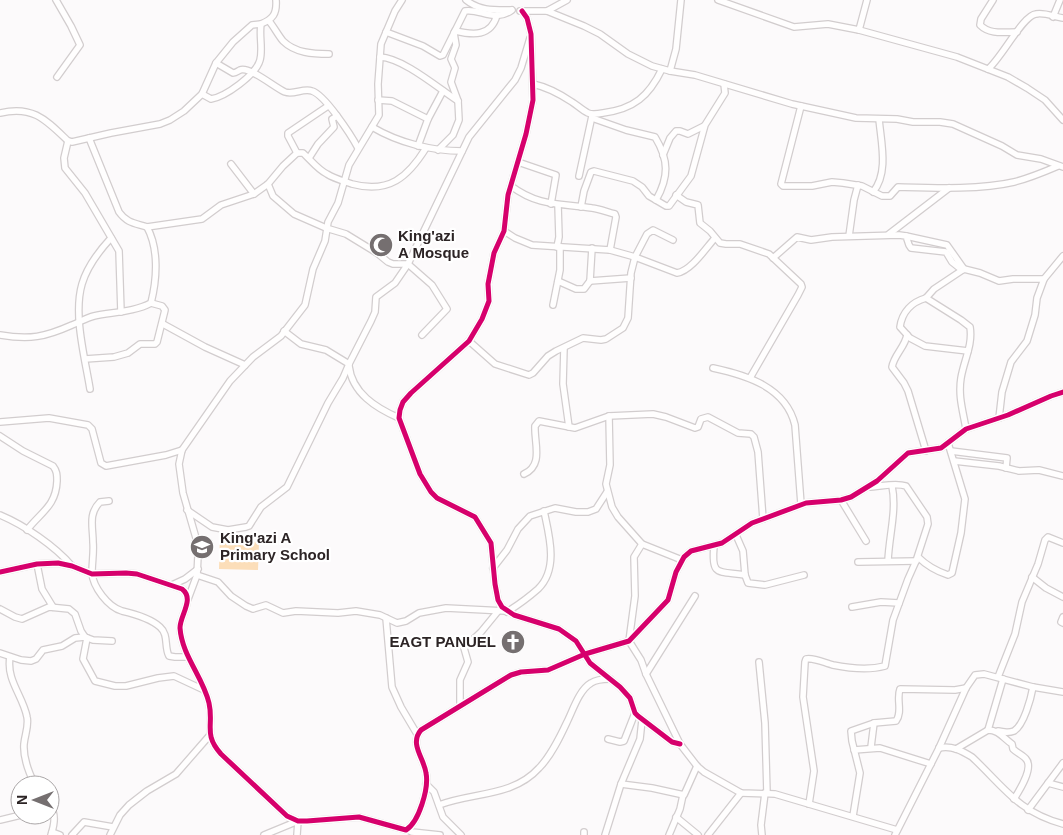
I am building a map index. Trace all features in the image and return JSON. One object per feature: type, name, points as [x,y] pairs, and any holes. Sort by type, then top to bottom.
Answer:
[{"type":"street","points":[[56,0],[80,45],[57,77]]},
{"type":"street","points":[[0,113],[10,110],[35,113],[68,141],[166,123],[184,111],[202,94],[216,63],[233,42],[249,27],[269,21],[272,18],[276,12],[276,0]]},
{"type":"street","points":[[298,821],[287,816],[221,754],[212,742],[209,703],[184,647],[180,624],[198,572],[198,556],[196,538],[187,510],[179,464],[182,450],[217,398],[244,365],[275,342],[304,305],[314,269],[325,241],[326,228],[338,203],[350,161],[379,115],[378,84],[382,44],[395,11],[402,0]]},
{"type":"street","points":[[466,0],[472,5],[481,8],[547,11],[600,34],[641,61],[662,69],[694,75],[801,106],[856,118],[897,119],[953,124],[1002,146],[1017,155],[1041,159],[1060,166]]},
{"type":"street","points":[[547,11],[566,0]]},
{"type":"street","points":[[670,71],[676,49],[681,0]]},
{"type":"street","points":[[718,0],[794,27],[828,24],[859,30],[957,58],[1008,77],[1045,100],[1061,118]]},
{"type":"street","points":[[859,30],[867,0]]},
{"type":"street","points":[[993,0],[981,19],[980,25],[988,31],[1017,32]]},
{"type":"street","points":[[1053,16],[1060,0]]},
{"type":"street","points":[[386,32],[423,46],[440,56],[443,55],[463,14],[467,10],[497,15],[505,15],[512,10]]},
{"type":"street","points":[[504,611],[498,600],[493,568],[493,546],[475,517],[437,498],[431,492],[420,474],[399,418],[403,402],[415,388],[468,340],[482,319],[488,304],[488,282],[496,248],[504,231],[507,203],[530,119],[533,84],[531,34],[527,18],[522,11]]},
{"type":"street","points":[[988,69],[995,63],[1032,14],[1039,13],[1063,18]]},
{"type":"street","points":[[454,32],[483,33],[493,24],[497,15]]},
{"type":"street","points":[[269,21],[283,40],[295,48],[308,53],[329,54]]},
{"type":"street","points":[[202,94],[211,99],[218,98],[239,85],[253,73],[261,58],[261,24]]},
{"type":"street","points":[[438,150],[453,135],[459,120],[458,101],[451,82],[455,68],[451,59],[455,49],[454,32]]},
{"type":"street","points":[[187,510],[212,527],[220,530],[250,526],[261,506],[288,486],[328,403],[343,378],[374,316],[376,297],[395,283],[408,264],[462,151],[477,127],[515,80],[521,68],[531,34]]},
{"type":"street","points":[[380,58],[387,58],[398,62],[458,101]]},
{"type":"street","points":[[216,63],[233,73],[241,70],[253,73],[286,92],[303,90],[314,92],[337,116],[358,148]]},
{"type":"street","points":[[592,116],[632,105],[649,91],[662,69]]},
{"type":"street","points":[[533,84],[554,91],[592,116],[626,130],[654,136],[663,155],[666,167],[666,178],[656,200]]},
{"type":"street","points":[[581,207],[584,190],[592,171],[633,181],[642,187],[649,196],[667,206],[692,172],[705,125],[724,96],[724,84]]},
{"type":"street","points":[[418,146],[428,119],[443,91]]},
{"type":"street","points":[[378,100],[392,101],[428,119]]},
{"type":"street","points":[[298,153],[288,133],[328,106]]},
{"type":"street","points":[[801,106],[781,185],[808,186],[832,182],[858,185],[873,192],[892,196],[898,187],[948,188],[1012,182],[1038,175],[1060,166]]},
{"type":"street","points":[[1061,118],[1063,110]]},
{"type":"street","points":[[309,158],[318,144],[334,127],[332,119],[337,116]]},
{"type":"street","points":[[579,176],[592,116]]},
{"type":"street","points":[[873,192],[879,184],[882,173],[882,150],[878,119]]},
{"type":"street","points":[[663,155],[670,138],[676,132],[688,134],[705,125]]},
{"type":"street","points":[[372,128],[418,146],[438,150],[462,151]]},
{"type":"street","points":[[88,138],[119,212],[130,223],[147,227],[202,219],[221,205],[254,194],[268,184],[283,166],[298,153],[303,153],[325,174],[345,182],[372,187],[382,186],[395,181],[416,165],[426,148]]},
{"type":"street","points":[[68,141],[64,158],[65,168],[85,193],[119,251],[121,312]]},
{"type":"street","points":[[518,162],[556,175],[550,204]]},
{"type":"street","points":[[231,164],[254,194]]},
{"type":"street","points":[[268,184],[273,196],[294,214],[326,228],[346,234],[378,253],[388,262],[408,264],[432,285],[447,308],[422,335]]},
{"type":"street","points":[[849,236],[858,185]]},
{"type":"street","points":[[512,186],[529,197],[550,204],[594,208],[615,214],[610,250]]},
{"type":"street","points":[[889,235],[948,188]]},
{"type":"street","points":[[676,195],[686,202],[698,205],[700,223],[723,244],[740,244],[765,252],[798,280],[802,287],[761,362],[750,378]]},
{"type":"street","points":[[553,305],[558,281],[558,205]]},
{"type":"street","points":[[147,227],[153,240],[156,267],[152,303]]},
{"type":"street","points":[[468,340],[483,351],[495,364],[527,375],[534,374],[548,356],[583,338],[606,339],[623,328],[628,318],[631,278],[635,257],[642,242],[650,231],[654,230],[672,240]]},
{"type":"street","points":[[504,231],[526,243],[610,250],[635,257],[673,272],[684,272],[715,238]]},
{"type":"street","points":[[773,258],[797,237],[811,240],[849,236],[906,236],[947,245],[963,270]]},
{"type":"street","points":[[906,236],[911,248],[946,252],[952,262],[963,270],[1001,282],[1013,279],[1044,279]]},
{"type":"street","points":[[90,389],[80,322],[80,295],[83,280],[96,257],[111,238]]},
{"type":"street","points":[[558,281],[580,290],[584,289],[590,281],[592,248]]},
{"type":"street","points":[[999,418],[1002,392],[1011,362],[1027,341],[1035,315],[1038,292],[1044,279],[1063,256]]},
{"type":"street","points":[[963,270],[934,289],[926,298],[912,304],[900,327],[914,341],[933,348],[968,351]]},
{"type":"street","points":[[590,281],[631,278]]},
{"type":"street","points":[[926,298],[970,327],[971,343],[961,380],[960,400],[966,429]]},
{"type":"street","points":[[0,335],[17,338],[36,337],[95,316],[121,312],[152,303],[164,308],[163,324],[155,344],[140,344],[128,353],[114,357],[85,359]]},
{"type":"street","points":[[163,324],[205,348],[244,365]]},
{"type":"street","points":[[284,331],[301,344],[326,350],[349,364],[353,383],[362,395],[382,410],[399,418]]},
{"type":"street","points":[[907,335],[906,341],[893,360],[892,367],[904,382],[908,391],[926,451]]},
{"type":"street","points":[[564,348],[564,390],[569,427]]},
{"type":"street","points":[[713,368],[740,374],[770,389],[792,413],[795,424],[801,504]]},
{"type":"street","points":[[417,734],[511,675],[525,671],[548,670],[585,654],[628,641],[668,600],[674,577],[682,560],[691,551],[722,543],[752,523],[801,504],[812,501],[841,500],[850,497],[884,475],[908,453],[941,448],[966,429],[1063,392]]},
{"type":"street","points":[[524,474],[532,470],[535,463],[536,423],[543,422],[579,427],[609,416],[624,414],[660,415],[695,428],[706,417],[738,433],[753,435],[758,452],[763,519]]},
{"type":"street","points":[[609,416],[610,465],[606,484],[607,492],[618,517],[642,544],[682,560]]},
{"type":"street","points":[[0,422],[49,418],[88,425],[92,429],[101,463],[106,466],[166,455],[182,450]]},
{"type":"street","points":[[0,436],[23,451],[54,466],[57,473],[53,500],[27,530]]},
{"type":"street","points":[[858,562],[917,559],[940,572],[948,575],[952,573],[961,533],[965,500],[948,443]]},
{"type":"street","points":[[951,452],[1007,458],[1006,468]]},
{"type":"street","points":[[954,461],[1023,471],[1039,470],[1063,476]]},
{"type":"street","points":[[809,804],[814,771],[804,697],[803,677],[806,659],[810,658],[844,667],[884,667],[893,620],[928,526],[928,519],[909,487],[902,484],[868,487]]},
{"type":"street","points":[[888,561],[889,537],[893,515],[892,486]]},
{"type":"street","points":[[493,568],[507,550],[523,522],[530,516],[557,508],[576,512],[588,512],[596,508],[607,492]]},
{"type":"street","points":[[841,500],[866,541]]},
{"type":"street","points":[[109,501],[100,502],[92,512],[94,549],[92,574],[100,592],[111,604],[120,610],[138,615],[161,628],[166,637],[167,650],[170,656],[188,657]]},
{"type":"street","points":[[460,706],[460,680],[468,662],[464,648],[504,611],[540,588],[550,568],[550,542],[544,511]]},
{"type":"street","points":[[0,515],[27,530],[64,556],[72,566]]},
{"type":"street","points":[[736,535],[743,552],[745,576],[748,583],[757,585],[773,583],[804,575]]},
{"type":"street","points":[[988,730],[1000,678],[1015,634],[1022,602],[1046,538],[1063,543]]},
{"type":"street","points":[[642,544],[634,557],[635,596],[628,641],[641,660],[680,744],[696,766],[741,793],[766,793],[853,816],[896,832],[939,748],[972,677],[978,674],[1063,692]]},
{"type":"street","points":[[714,546],[712,564],[715,569],[721,572],[745,576]]},
{"type":"street","points":[[0,572],[37,564],[58,563],[92,574],[126,573],[148,577],[186,592],[188,599]]},
{"type":"street","points":[[37,564],[42,589],[53,607]]},
{"type":"street","points":[[172,585],[198,572]]},
{"type":"street","points":[[198,572],[218,582],[231,596],[250,608],[266,605],[288,613],[296,611],[338,613],[356,611],[380,615],[393,622],[401,622],[419,613],[451,608],[504,611],[559,630],[576,642],[590,663],[630,698],[635,713],[642,720],[672,742],[680,744]]},
{"type":"street","points":[[1032,577],[1046,588],[1063,597]]},
{"type":"street","points":[[646,674],[696,596]]},
{"type":"street","points":[[852,607],[881,602],[899,603]]},
{"type":"street","points":[[0,609],[22,619],[44,608],[53,607],[72,610],[81,631],[86,637],[83,659],[95,681],[115,686],[126,686],[174,676],[204,690]]},
{"type":"street","points":[[1063,617],[1061,622],[1063,623]]},
{"type":"street","points":[[386,618],[392,687],[417,734],[416,744],[426,773],[426,784],[420,810],[409,832]]},
{"type":"street","points":[[0,653],[31,661],[36,659],[43,650],[62,646],[75,638],[86,637],[112,641]]},
{"type":"street","points":[[10,657],[9,666],[12,682],[27,714],[28,729],[24,754],[31,775]]},
{"type":"street","points":[[759,662],[765,723],[766,793],[761,825],[762,835]]},
{"type":"street","points":[[439,805],[517,785],[534,773],[557,742],[583,692],[594,681],[610,679]]},
{"type":"street","points":[[956,749],[988,730],[1011,732],[1016,729],[1026,711],[1033,687]]},
{"type":"street","points":[[853,816],[860,774],[851,731],[874,723],[895,722],[898,719],[898,694],[900,689],[955,690],[966,688]]},
{"type":"street","points":[[608,739],[624,741],[635,713]]},
{"type":"street","points":[[605,835],[621,784],[637,746],[642,720]]},
{"type":"street","points":[[871,747],[874,723]]},
{"type":"street","points":[[998,731],[1002,737],[1012,744],[1013,750],[1027,760],[1028,763],[1026,775],[1014,799]]},
{"type":"street","points":[[110,835],[120,815],[129,806],[147,791],[176,774],[210,735]]},
{"type":"street","points":[[854,750],[871,747],[880,748],[931,764]]},
{"type":"street","points":[[939,748],[956,749],[972,757],[1014,799],[1028,810],[1043,818],[1063,824]]},
{"type":"street","points":[[1028,810],[1063,763]]},
{"type":"street","points":[[668,835],[696,766]]},
{"type":"street","points":[[1048,783],[1063,787]]},
{"type":"street","points":[[426,784],[434,792],[443,817],[461,835]]},
{"type":"street","points":[[621,784],[684,795]]},
{"type":"street","points":[[708,835],[741,793]]},
{"type":"street","points":[[264,835],[298,821],[359,817],[409,832],[440,835]]},
{"type":"street","points":[[676,817],[696,834]]},
{"type":"street","points":[[297,835],[298,821]]},
{"type":"street","points":[[72,835],[84,822],[114,827]]},
{"type":"street","points":[[51,834],[60,835]]},
{"type":"shaded area","points":[[220,534],[240,535],[240,541],[259,542],[258,570],[219,569]]},
{"type":"cycle path","points":[[522,11],[527,18],[531,34],[533,100],[526,134],[508,195],[504,231],[494,253],[488,284],[489,301],[482,319],[469,341],[411,393],[403,402],[399,418],[420,474],[431,492],[437,498],[475,517],[491,543],[495,584],[498,600],[502,607],[514,615],[559,629],[576,641],[590,663],[620,687],[630,698],[635,713],[638,716],[672,742],[680,744]]},
{"type":"cycle path","points":[[0,572],[37,564],[58,563],[92,574],[137,574],[182,589],[187,597],[180,628],[182,638],[188,657],[206,693],[209,703],[212,741],[221,754],[287,816],[298,821],[359,817],[406,830],[411,826],[419,812],[426,787],[425,767],[416,741],[421,730],[511,675],[521,672],[548,670],[585,654],[629,641],[668,600],[676,572],[684,557],[691,551],[722,543],[752,523],[806,503],[841,500],[851,497],[877,481],[908,453],[941,448],[966,429],[1008,415],[1063,392]]},
{"type":"place","name":"King'azi A Mosque","points":[[381,245]]},
{"type":"place","name":"King'azi A Primary School","points":[[202,547]]},
{"type":"place","name":"EAGT PANUEL","points":[[513,642]]}]
